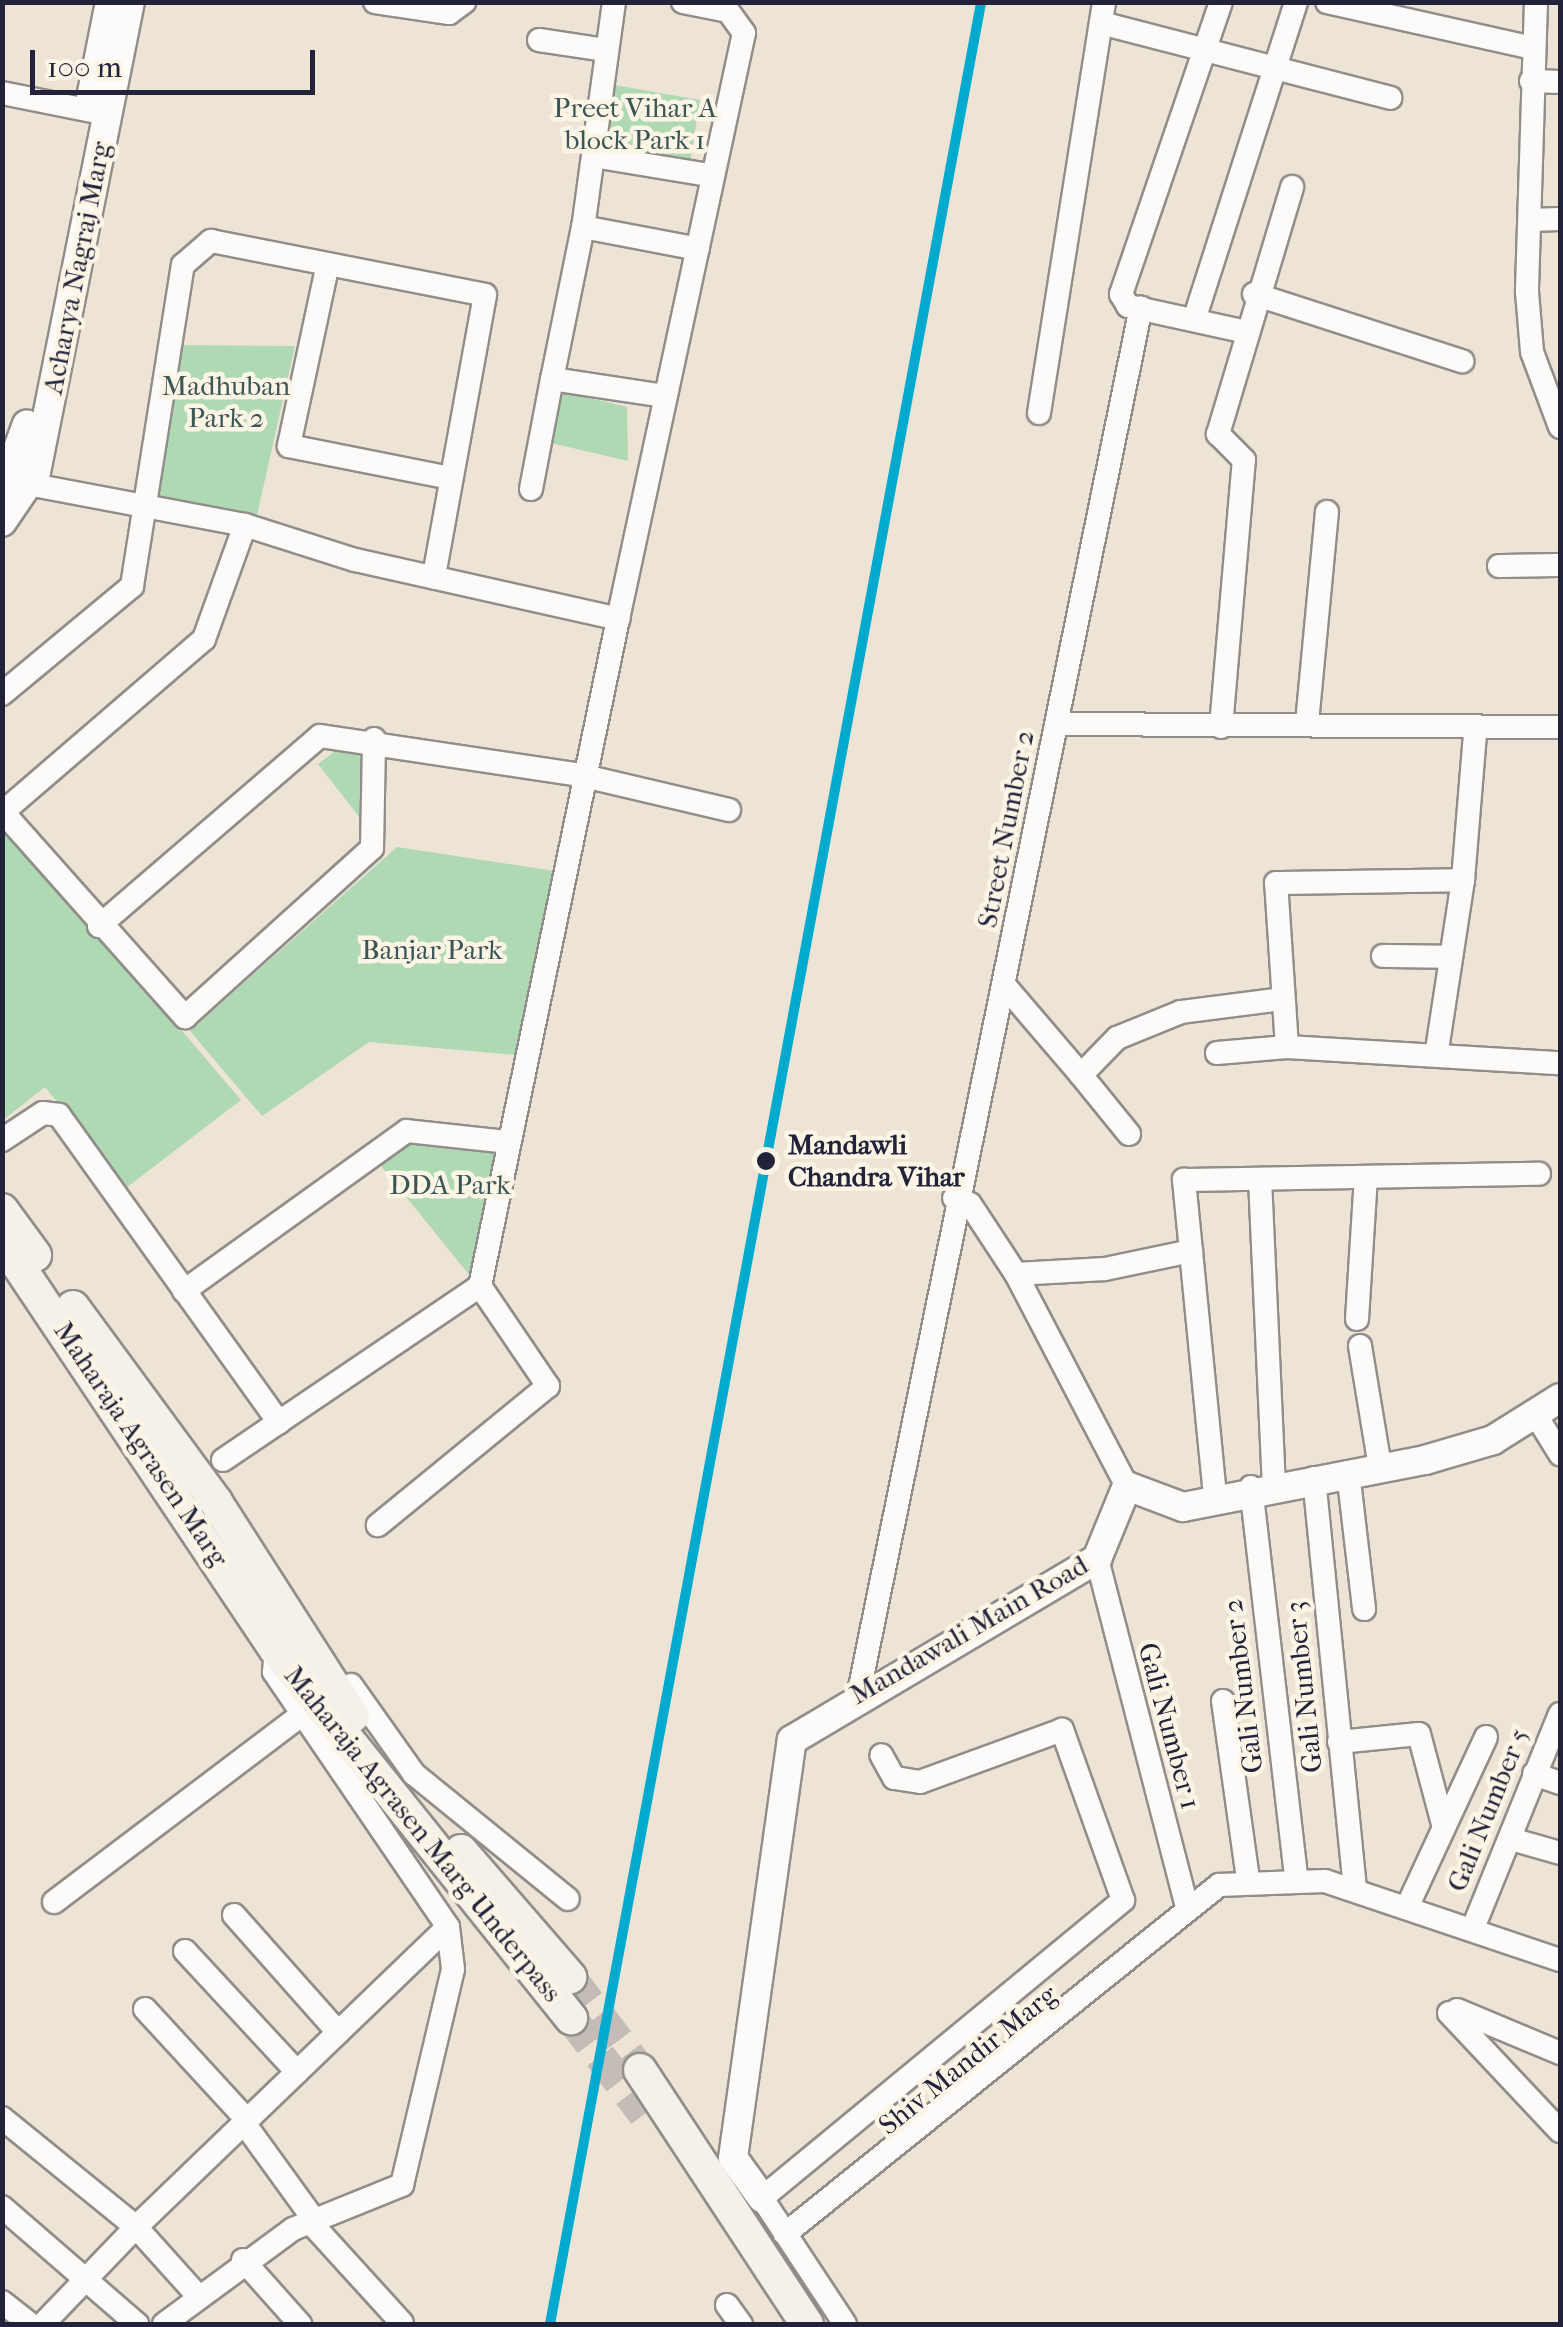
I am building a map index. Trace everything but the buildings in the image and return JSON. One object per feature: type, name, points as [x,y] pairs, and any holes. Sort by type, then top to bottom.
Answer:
[{"type":"main road","name":"Maharaja Agrasen Marg","points":[[2,1210],[243,1570],[276,1650]]},
{"type":"main road","name":"Maharaja Agrasen Marg","points":[[2,1242],[243,1570],[276,1600]]},
{"type":"main road","name":"Maharaja Agrasen Marg Underpass","points":[[276,1600],[386,1763],[570,1977]]},
{"type":"main road","name":"Maharaja Agrasen Marg Underpass","points":[[276,1650],[570,2018]]},
{"type":"main road","points":[[640,2070],[806,2324]]},
{"type":"main road","points":[[644,2114],[780,2324]]},
{"type":"street","name":"Acharya Nagraj Marg","points":[[98,112],[110,2]]},
{"type":"street","name":"Acharya Nagraj Marg","points":[[2,522],[15,488],[98,112],[130,2]]},
{"type":"street","points":[[376,2],[449,14],[464,2]]},
{"type":"street","points":[[531,489],[584,227],[614,2]]},
{"type":"street","points":[[223,1460],[480,1286],[580,775],[698,249],[709,175],[744,33],[728,11],[684,2]]},
{"type":"street","name":"Street Number 2","points":[[860,1692],[954,1198],[1005,986],[1141,307],[1121,294],[1199,50],[1221,2]]},
{"type":"street","points":[[1195,317],[1278,72],[1296,2]]},
{"type":"street","points":[[1327,2],[1534,48]]},
{"type":"street","points":[[1536,2],[1531,81],[1532,352],[1560,427]]},
{"type":"street","points":[[1039,413],[1102,13],[1199,50],[1390,98]]},
{"type":"street","points":[[540,40],[606,50]]},
{"type":"street","points":[[1531,81],[1560,82]]},
{"type":"street","points":[[2,93],[98,112]]},
{"type":"street","points":[[594,156],[709,175]]},
{"type":"street","points":[[1221,727],[1244,460],[1218,434],[1254,294],[1292,187]]},
{"type":"street","points":[[1530,220],[1560,220]]},
{"type":"street","points":[[584,227],[698,249]]},
{"type":"street","points":[[2,694],[132,586],[192,248],[212,241],[326,268],[485,295],[434,577]]},
{"type":"street","points":[[326,268],[288,446],[452,478]]},
{"type":"street","points":[[1254,294],[1462,361]]},
{"type":"street","points":[[1141,307],[1243,331]]},
{"type":"street","points":[[552,379],[664,396]]},
{"type":"street","points":[[15,488],[245,525],[434,577],[618,619]]},
{"type":"street","points":[[1307,724],[1328,512]]},
{"type":"street","points":[[245,525],[204,639],[3,812],[175,1014],[195,1012],[372,848],[374,738]]},
{"type":"street","points":[[1499,566],[1560,565]]},
{"type":"street","points":[[1058,724],[1307,724],[1475,733],[1560,727]]},
{"type":"street","points":[[99,926],[305,744],[338,732],[580,775],[729,810]]},
{"type":"street","points":[[1436,1050],[1462,880],[1475,733]]},
{"type":"street","points":[[1287,1047],[1276,883],[1462,880]]},
{"type":"street","points":[[1383,956],[1451,957]]},
{"type":"street","points":[[1005,986],[1129,1134]]},
{"type":"street","points":[[1080,1075],[1148,1020],[1282,999]]},
{"type":"street","points":[[1217,1053],[1287,1047],[1436,1050],[1560,1063]]},
{"type":"street","points":[[2,1140],[42,1113],[59,1114],[279,1422]]},
{"type":"street","points":[[184,1291],[407,1131],[509,1142]]},
{"type":"street","points":[[1215,1496],[1184,1180],[1538,1174]]},
{"type":"street","points":[[1356,1319],[1366,1177]]},
{"type":"street","name":"Gali Number 2","points":[[1260,1179],[1262,1485],[1296,1878]]},
{"type":"street","points":[[954,1198],[970,1204],[1016,1274],[1128,1486],[1183,1507],[1262,1485],[1380,1466],[1492,1440],[1538,1417],[1560,1398]]},
{"type":"street","points":[[1016,1274],[1106,1269],[1191,1250]]},
{"type":"street","points":[[378,1525],[548,1386],[480,1286]]},
{"type":"street","points":[[1360,1346],[1380,1466]]},
{"type":"street","points":[[1538,1417],[1560,1454]]},
{"type":"street","points":[[1348,1472],[1364,1608]]},
{"type":"street","name":"Gali Number 3","points":[[1314,1478],[1355,1889]]},
{"type":"street","name":"Mandawali Main Road","points":[[762,2198],[733,2158],[784,1756],[802,1730],[860,1692],[1096,1558],[1128,1486]]},
{"type":"street","name":"Gali Number 1","points":[[1096,1558],[1187,1907]]},
{"type":"street","points":[[276,1600],[315,1634],[414,1774],[568,1899]]},
{"type":"street","points":[[175,2321],[198,2296],[244,2260],[313,2222],[384,2196],[413,2167],[454,1969],[448,1927],[274,1672],[276,1650]]},
{"type":"street","points":[[1223,1701],[1248,1878]]},
{"type":"street","points":[[54,1902],[301,1715]]},
{"type":"street","name":"Gali Number 5","points":[[1473,1928],[1558,1722]]},
{"type":"street","points":[[846,2324],[793,2227],[762,2198],[975,2027],[1123,1900],[1062,1730],[920,1782],[894,1778],[880,1755]]},
{"type":"street","points":[[1340,1742],[1419,1734],[1444,1828]]},
{"type":"street","points":[[1408,1903],[1486,1737]]},
{"type":"street","points":[[1534,1774],[1560,1782]]},
{"type":"street","points":[[1511,1839],[1560,1854]]},
{"type":"street","name":"Shiv Mandir Marg","points":[[793,2227],[1150,1952],[1160,1932],[1187,1907],[1248,1878],[1296,1878],[1355,1889],[1408,1903],[1560,1960]]},
{"type":"street","points":[[234,1915],[338,2032]]},
{"type":"street","points":[[43,2324],[86,2276],[448,1927]]},
{"type":"street","points":[[186,1951],[297,2072]]},
{"type":"street","points":[[145,2008],[245,2121],[313,2222],[402,2323]]},
{"type":"street","points":[[1560,2053],[1453,2012],[1560,2131]]},
{"type":"street","points":[[975,2027],[1003,2062]]},
{"type":"street","points":[[2,2118],[136,2227],[198,2296]]},
{"type":"street","points":[[2,2207],[137,2324]]},
{"type":"street","points":[[244,2260],[300,2324]]},
{"type":"street","points":[[2,2302],[30,2324]]},
{"type":"green space","name":"Preet Vihar A block Park 1","points":[[603,83],[700,100],[689,169],[594,153]]},
{"type":"green space","name":"Madhuban Park 2","points":[[179,345],[295,346],[255,524],[154,498]]},
{"type":"green space","points":[[560,391],[627,407],[628,461],[551,443]]},
{"type":"green space","points":[[359,733],[366,746],[374,836],[318,764]]},
{"type":"green space","points":[[2,820],[241,1100],[126,1188],[45,1087],[3,1120]]},
{"type":"green space","name":"Banjar Park","points":[[397,847],[555,871],[517,1055],[369,1042],[262,1116],[190,1031]]},
{"type":"green space","name":"DDA Park","points":[[409,1138],[500,1149],[475,1282],[377,1161]]},
{"type":"tunnel","points":[[570,1977],[640,2070]]},
{"type":"tunnel","points":[[571,2018],[644,2114]]},
{"type":"transit line","points":[[550,2324],[981,2]]},
{"type":"place","name":"Mandawli Chandra Vihar","points":[[766,1161]]}]
